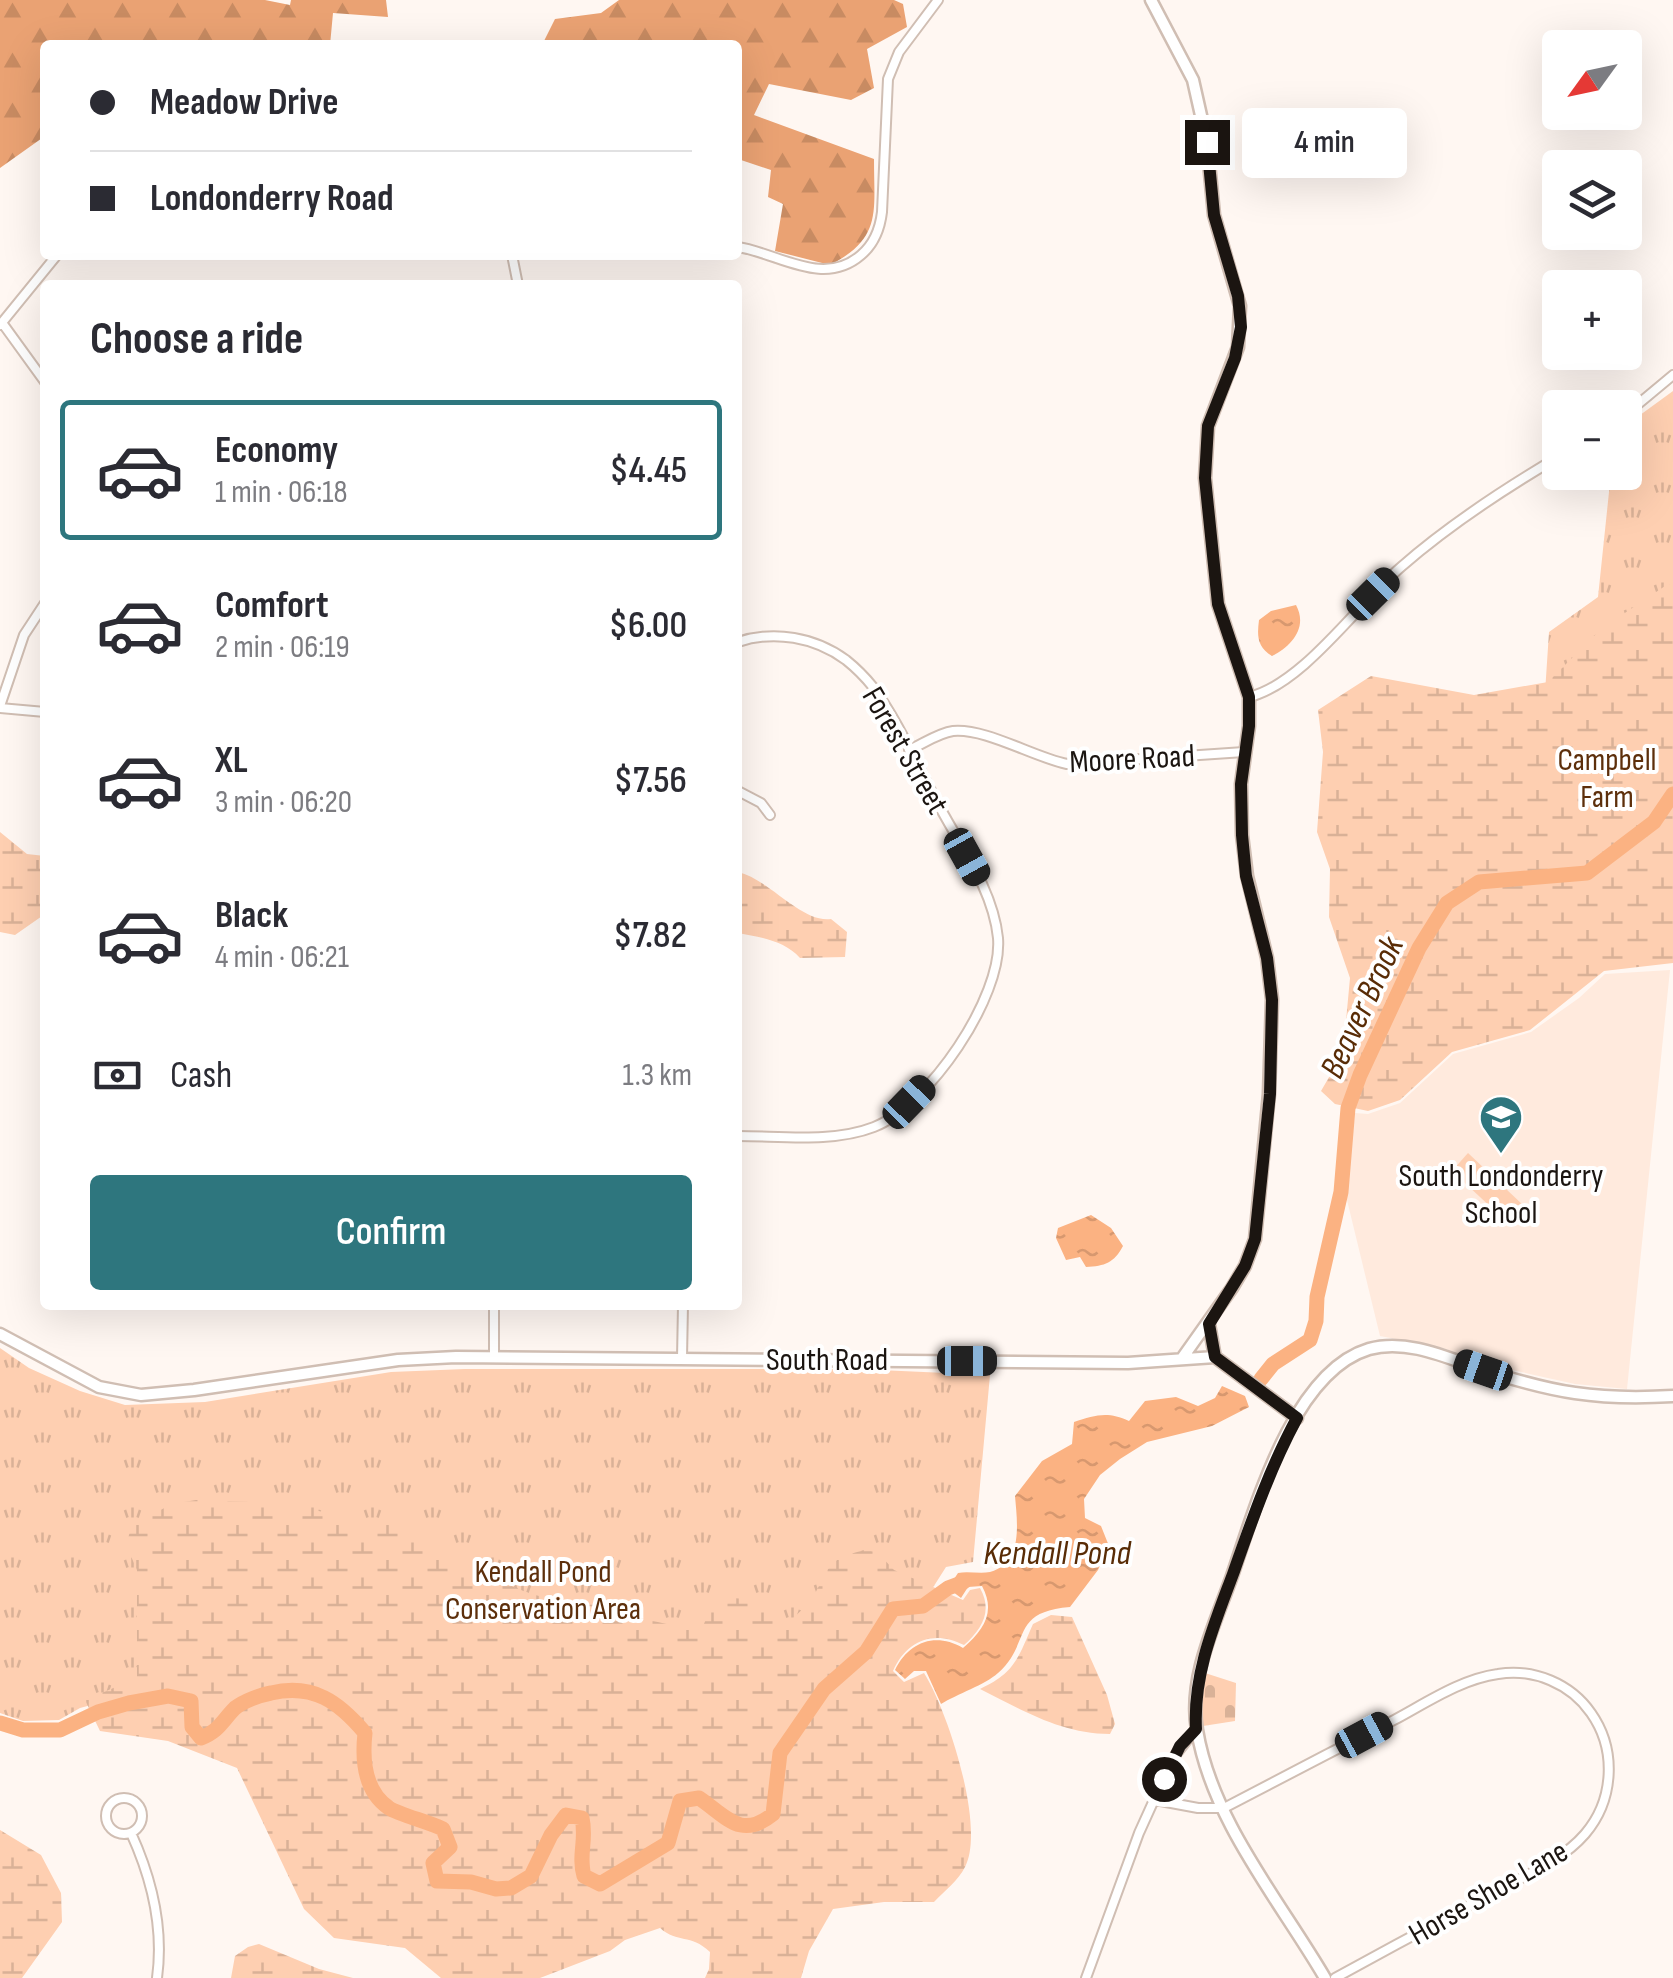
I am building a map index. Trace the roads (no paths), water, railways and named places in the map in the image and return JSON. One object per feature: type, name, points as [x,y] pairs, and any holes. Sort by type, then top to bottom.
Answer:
[{"type":"street","points":[[742,247],[822,270],[848,264],[870,246],[882,212],[888,79],[900,52],[938,0]]},
{"type":"street","points":[[1151,0],[1192,80],[1207,142],[1214,215],[1240,306],[1238,348],[1211,416],[1204,457],[1218,604],[1249,697],[1242,835],[1246,876],[1267,958],[1272,1000],[1270,1094],[1255,1239],[1245,1266],[1183,1357]]},
{"type":"street","points":[[40,375],[1,324],[53,260]]},
{"type":"street","points":[[1642,401],[1673,376]]},
{"type":"street","points":[[1249,697],[1281,684],[1399,568],[1458,521],[1542,467]]},
{"type":"street","points":[[40,611],[24,635],[0,707],[40,711]]},
{"type":"street","name":"Forest Street","points":[[742,641],[784,636],[825,648],[843,658],[873,687],[980,880],[995,919],[997,961],[985,1002],[938,1071],[909,1102],[884,1121],[833,1135],[742,1136]]},
{"type":"street","name":"Moore Road","points":[[909,750],[956,731],[977,734],[1067,764],[1244,752]]},
{"type":"street","points":[[742,793],[770,815]]},
{"type":"street","points":[[494,1310],[494,1357]]},
{"type":"street","points":[[682,1358],[683,1310]]},
{"type":"street","points":[[1209,1324],[1215,1357],[1297,1418]]},
{"type":"street","name":"South Road","points":[[0,1334],[99,1387],[141,1395],[398,1360],[494,1357],[1128,1362],[1215,1357]]},
{"type":"street","points":[[1325,1978],[1253,1865],[1224,1808],[1196,1729],[1198,1679],[1206,1649],[1264,1486],[1297,1418],[1323,1382],[1345,1361],[1369,1349],[1396,1346],[1574,1393],[1626,1398],[1673,1396]]},
{"type":"street","name":"Horse Shoe Lane","points":[[1224,1808],[1434,1698],[1486,1676],[1539,1676],[1568,1690],[1591,1712],[1605,1741],[1609,1783],[1599,1814],[1580,1839],[1538,1869],[1335,1978]]},
{"type":"street","points":[[1086,1978],[1130,1852],[1173,1758],[1196,1729]]},
{"type":"street","points":[[118,1798],[130,1798],[141,1809],[142,1821],[130,1833],[119,1833],[108,1824],[107,1809],[118,1798]]},
{"type":"street","points":[[1155,1800],[1224,1808]]},
{"type":"street","points":[[130,1833],[156,1908],[160,1950],[157,1978]]},
{"type":"water","points":[[1296,605],[1300,621],[1296,635],[1272,656],[1259,641],[1259,620],[1271,611]]},
{"type":"water","points":[[1091,1215],[1111,1228],[1123,1246],[1108,1262],[1086,1267],[1080,1257],[1066,1260],[1056,1238],[1058,1228]]},
{"type":"water","name":"Kendall Pond","points":[[1222,1386],[1245,1396],[1249,1407],[1212,1426],[1147,1442],[1100,1475],[1084,1499],[1085,1518],[1101,1526],[1109,1546],[1098,1570],[1070,1607],[1051,1610],[1029,1622],[1015,1651],[998,1673],[941,1704],[926,1671],[914,1671],[905,1679],[895,1670],[908,1652],[924,1642],[943,1641],[963,1648],[977,1634],[988,1612],[982,1586],[968,1587],[961,1598],[948,1588],[958,1573],[990,1572],[1009,1560],[1016,1540],[1015,1496],[1042,1461],[1072,1444],[1074,1422],[1102,1415],[1129,1421],[1145,1401],[1176,1397],[1198,1406],[1215,1398]]},
{"type":"waterway","name":"Beaver Brook","points":[[1261,1379],[1273,1364],[1310,1340],[1341,1192],[1348,1108],[1419,948],[1447,903],[1479,882],[1587,873],[1654,822],[1673,794]]},
{"type":"waterway","name":"Beaver Brook","points":[[0,1723],[23,1730],[60,1730],[98,1712],[168,1696],[191,1701],[192,1727],[201,1738],[216,1729],[235,1708],[252,1699],[286,1691],[312,1693],[335,1704],[365,1733],[366,1774],[381,1801],[394,1811],[443,1829],[450,1847],[433,1863],[437,1881],[511,1888],[531,1876],[551,1835],[566,1815],[582,1818],[584,1876],[600,1884],[668,1843],[680,1801],[699,1798],[734,1823],[743,1825],[762,1822],[773,1814],[780,1753],[824,1689],[866,1652],[893,1609],[923,1606],[964,1582]]},
{"type":"place","name":"South Londonderry School","points":[[1501,1155]]},
{"type":"park label","name":"Campbell Farm","points":[[1607,778]]},
{"type":"park label","name":"Kendall Pond Conservation Area","points":[[543,1590]]}]
